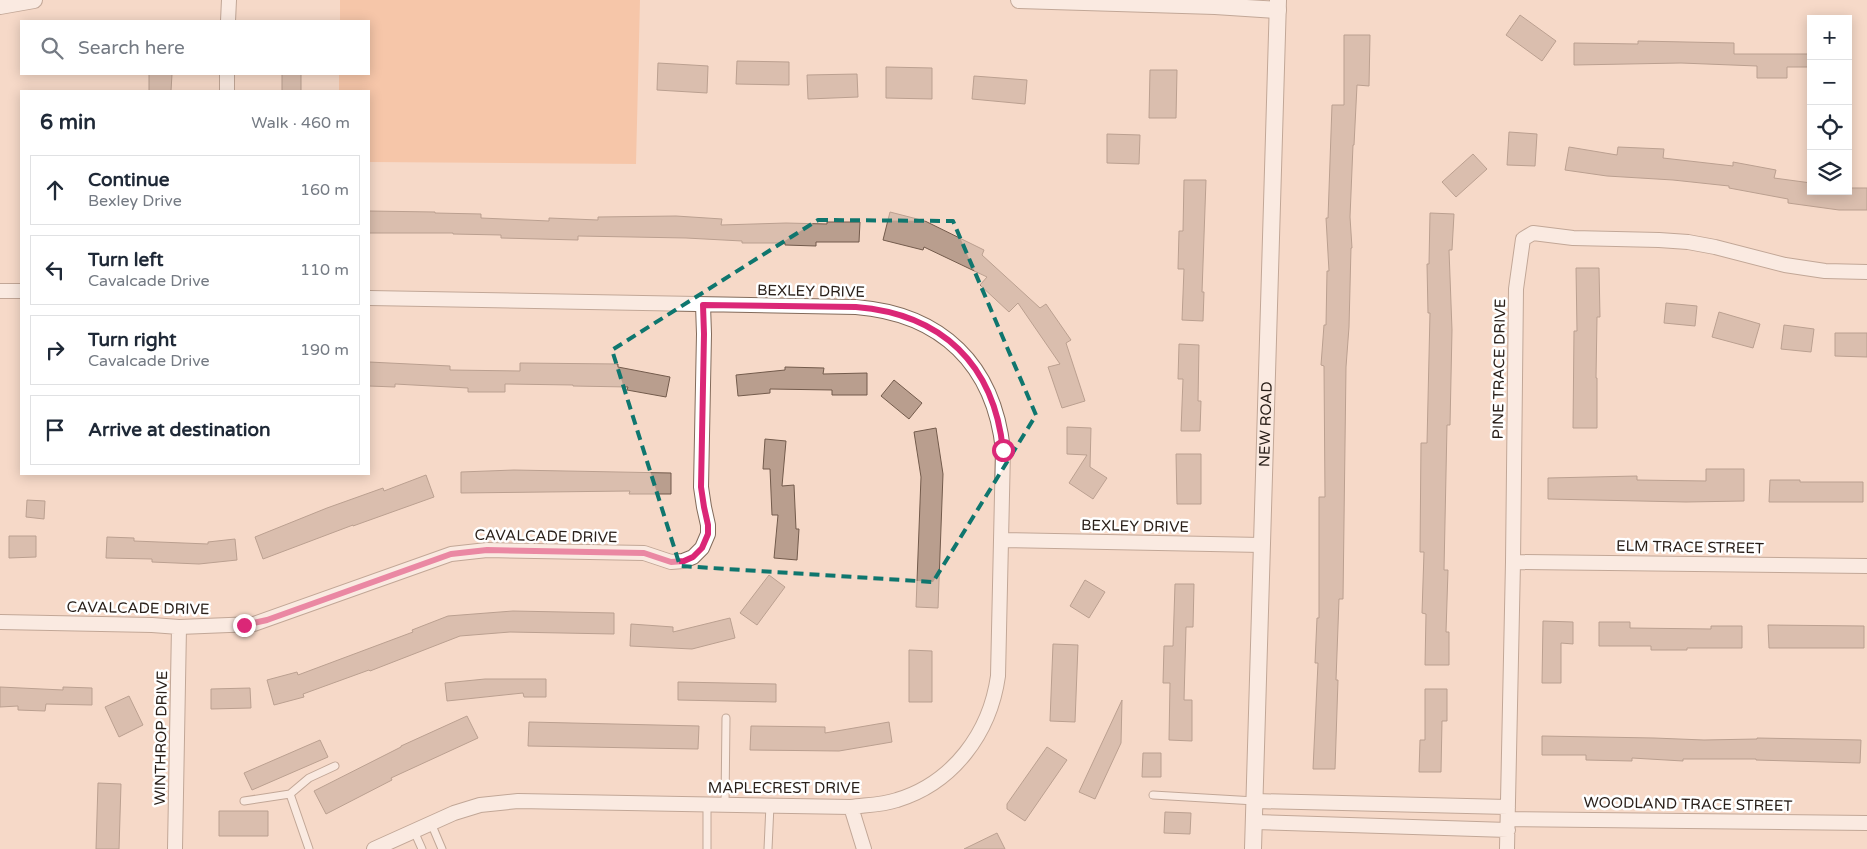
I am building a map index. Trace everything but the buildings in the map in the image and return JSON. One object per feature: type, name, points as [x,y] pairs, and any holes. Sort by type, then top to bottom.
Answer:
[{"type":"street","points":[[10,3],[34,0]]},
{"type":"street","points":[[228,20],[229,0]]},
{"type":"street","points":[[1019,0],[1196,5],[1278,5]]},
{"type":"street","name":"NEW ROAD","points":[[1254,849],[1278,5]]},
{"type":"street","points":[[227,75],[227,90]]},
{"type":"street","name":"PINE TRACE DRIVE","points":[[1507,849],[1516,289],[1523,240],[1532,233],[1573,238],[1688,242],[1785,265],[1825,271],[1867,272]]},
{"type":"street","points":[[0,291],[20,291]]},
{"type":"street","name":"BEXLEY DRIVE","points":[[370,298],[876,309],[913,319],[946,338],[961,351],[977,371],[988,390],[997,414],[1003,450],[1001,540],[1262,545]]},
{"type":"street","name":"CAVALCADE DRIVE","points":[[0,622],[179,627],[244,625],[267,620],[451,554],[465,551],[644,553],[671,562],[684,561],[693,557],[705,544],[708,534],[701,487],[703,305]]},
{"type":"street","name":"MAPLECREST DRIVE","points":[[374,849],[454,813],[494,802],[518,800],[851,807],[894,801],[924,789],[956,765],[969,750],[980,733],[993,704],[998,676],[1001,540]]},
{"type":"street","name":"ELM TRACE STREET","points":[[1513,562],[1867,566]]},
{"type":"street","name":"WINTHROP DRIVE","points":[[175,849],[179,627]]},
{"type":"street","name":"WOODLAND TRACE STREET","points":[[1255,801],[1508,818]]},
{"type":"street","points":[[851,807],[864,849]]},
{"type":"street","name":"WOODLAND TRACE STREET","points":[[1254,822],[1508,818],[1867,823]]},
{"type":"lane","points":[[725,805],[726,718]]},
{"type":"lane","points":[[244,801],[290,794],[309,778],[335,766]]},
{"type":"lane","points":[[290,794],[310,849]]},
{"type":"lane","points":[[1153,795],[1255,801]]},
{"type":"lane","points":[[707,804],[707,849]]},
{"type":"lane","points":[[768,849],[770,805]]},
{"type":"lane","points":[[431,823],[442,849]]},
{"type":"lane","points":[[414,831],[422,849]]},
{"type":"highlighted area","points":[[818,220],[953,221],[1036,415],[933,582],[680,566],[612,350]]},
{"type":"shaded area","points":[[340,0],[640,0],[636,164],[370,162],[370,90],[339,90],[339,75],[370,75],[370,20],[340,20]]},
{"type":"route","points":[[244,625],[267,620],[451,554],[465,551],[644,553],[671,562],[684,561],[693,557],[705,544],[708,534],[701,487],[703,305],[856,307],[896,313],[913,319],[946,338],[961,351],[977,371],[988,390],[997,414],[1003,450]]}]
